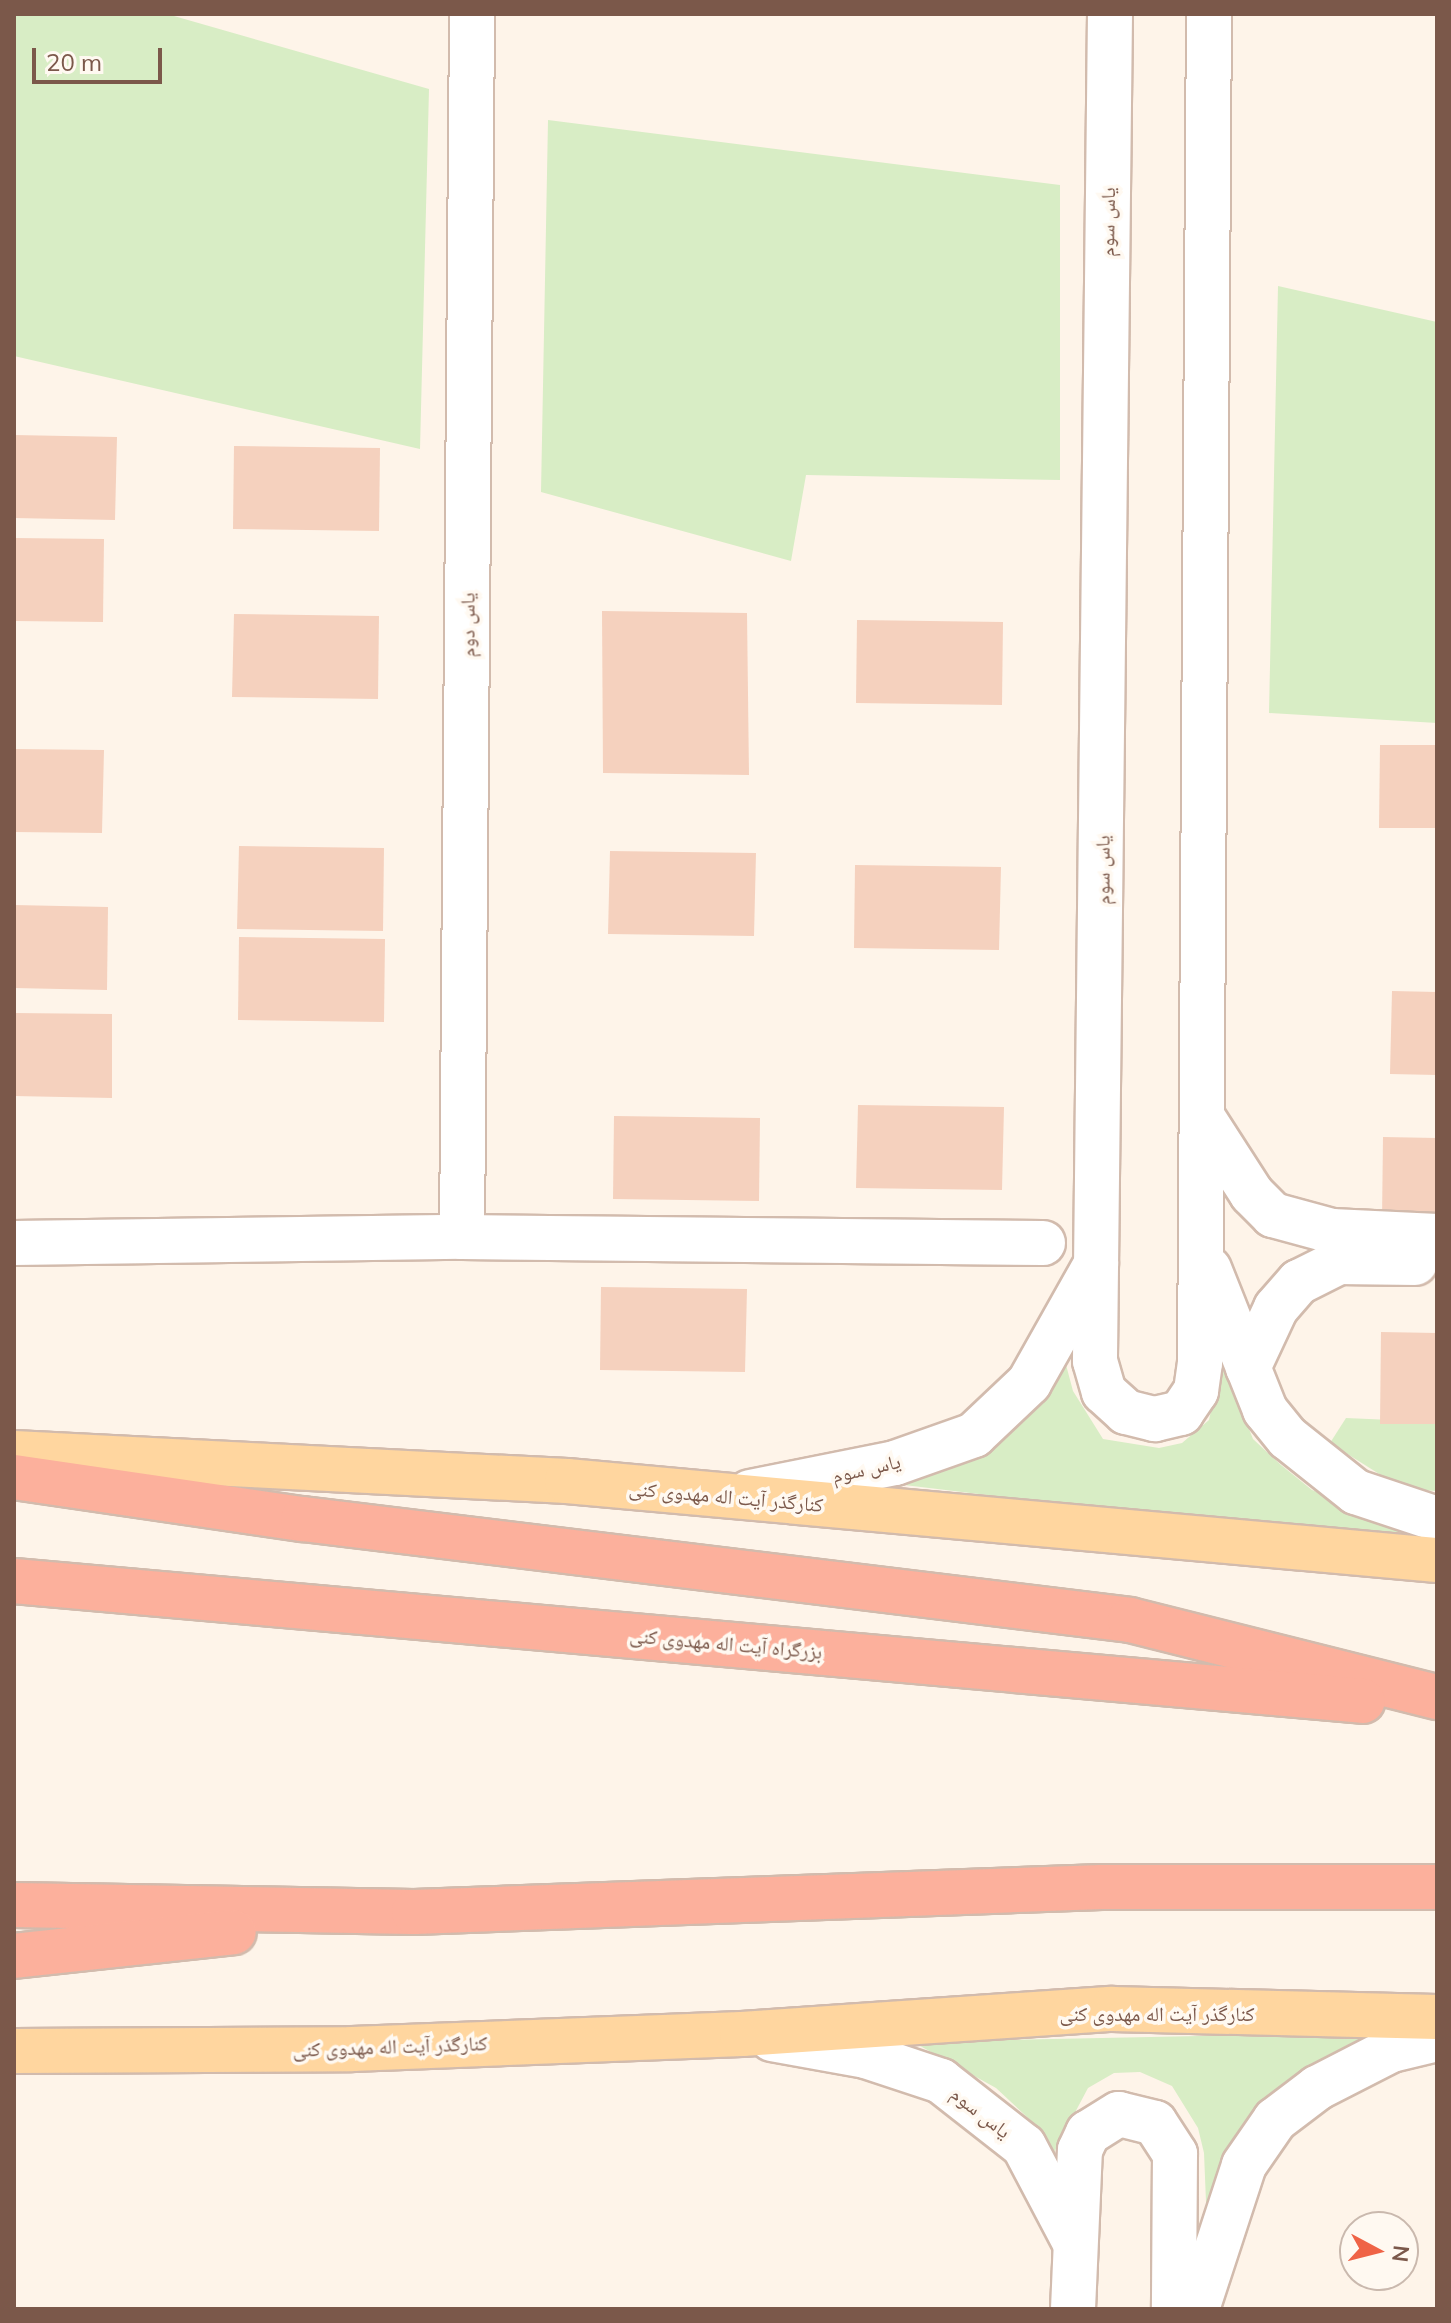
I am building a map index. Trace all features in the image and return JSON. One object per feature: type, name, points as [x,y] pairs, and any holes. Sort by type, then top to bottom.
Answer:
[{"type":"highway","points":[[14,1477],[303,1519],[1130,1620],[1437,1697]]},
{"type":"highway","name":"بزرگراه آیت اله مهدوی کنی","points":[[14,1581],[1437,1707]]},
{"type":"highway","points":[[14,1905],[414,1912],[1102,1887],[1437,1887]]},
{"type":"highway","points":[[14,1956],[414,1912]]},
{"type":"main road","name":"کنارگذر آیت اله مهدوی کنی","points":[[14,1453],[461,1474],[1437,1560]]},
{"type":"main road","name":"کنارگذر آیت اله مهدوی کنی","points":[[14,2051],[352,2049],[742,2034],[1112,2009],[1437,2017]]},
{"type":"street","name":"یاس دوم","points":[[462,1237],[472,14]]},
{"type":"street","name":"یاس سوم","points":[[733,1496],[895,1463],[974,1435],[1029,1383],[1099,1259],[1110,14]]},
{"type":"street","points":[[1099,1259],[1095,1361],[1104,1392],[1126,1412],[1155,1419],[1181,1413],[1196,1391],[1203,1252],[1209,14]]},
{"type":"street","points":[[1203,1118],[1252,1194],[1273,1215],[1332,1231],[1437,1236]]},
{"type":"street","points":[[14,1243],[462,1237],[1043,1243]]},
{"type":"street","points":[[1203,1252],[1265,1410],[1316,1464],[1356,1492],[1437,1519]]},
{"type":"street","points":[[1248,1368],[1276,1308],[1299,1282],[1339,1262],[1437,1263]]},
{"type":"street","name":"یاس سوم","points":[[742,2034],[866,2056],[941,2081],[1024,2146],[1073,2239]]},
{"type":"street","points":[[1197,2309],[1244,2165],[1275,2120],[1317,2088],[1366,2063],[1437,2039]]},
{"type":"street","points":[[1073,2309],[1073,2239],[1080,2150],[1088,2133],[1119,2114],[1155,2123],[1175,2154],[1174,2309]]},
{"type":"green space","points":[[14,14],[167,14],[429,89],[420,449],[14,356]]},
{"type":"green space","points":[[548,120],[1060,185],[1060,480],[806,475],[791,561],[541,492]]},
{"type":"green space","points":[[1278,286],[1437,322],[1437,723],[1269,713]]},
{"type":"green space","points":[[1065,1361],[1073,1391],[1103,1439],[1159,1448],[1182,1443],[1209,1420],[1222,1361],[1253,1439],[1281,1465],[1312,1490],[1430,1536],[1137,1513],[863,1480]]},
{"type":"green space","points":[[1346,1418],[1437,1422],[1437,1491],[1403,1489],[1330,1443]]},
{"type":"green space","points":[[1397,2032],[1336,2057],[1207,2226],[1204,2153],[1198,2128],[1172,2086],[1140,2072],[1114,2073],[1088,2088],[1053,2154],[1042,2131],[996,2088],[913,2042]]},
{"type":"building","points":[[14,435],[117,437],[115,520],[14,518]]},
{"type":"building","points":[[234,446],[380,448],[379,531],[233,529]]},
{"type":"building","points":[[14,538],[104,539],[103,622],[14,621]]},
{"type":"building","points":[[602,611],[747,613],[749,775],[603,773]]},
{"type":"building","points":[[234,614],[379,616],[378,699],[232,697]]},
{"type":"building","points":[[857,620],[1003,622],[1002,705],[856,703]]},
{"type":"building","points":[[1380,745],[1437,745],[1437,828],[1379,828]]},
{"type":"building","points":[[14,749],[104,750],[102,833],[14,832]]},
{"type":"building","points":[[239,846],[384,848],[383,931],[237,929]]},
{"type":"building","points":[[610,851],[756,853],[754,936],[608,934]]},
{"type":"building","points":[[855,865],[1001,867],[999,950],[854,948]]},
{"type":"building","points":[[14,905],[108,907],[107,990],[14,988]]},
{"type":"building","points":[[239,937],[385,939],[384,1022],[238,1020]]},
{"type":"building","points":[[1392,991],[1437,992],[1437,1075],[1390,1074]]},
{"type":"building","points":[[14,1013],[112,1014],[112,1098],[14,1096]]},
{"type":"building","points":[[858,1105],[1004,1107],[1002,1190],[856,1188]]},
{"type":"building","points":[[614,1116],[760,1118],[759,1201],[613,1199]]},
{"type":"building","points":[[1383,1137],[1437,1138],[1437,1221],[1382,1220]]},
{"type":"building","points":[[601,1287],[747,1289],[745,1372],[600,1370]]},
{"type":"building","points":[[1381,1332],[1437,1333],[1437,1424],[1380,1424]]}]
